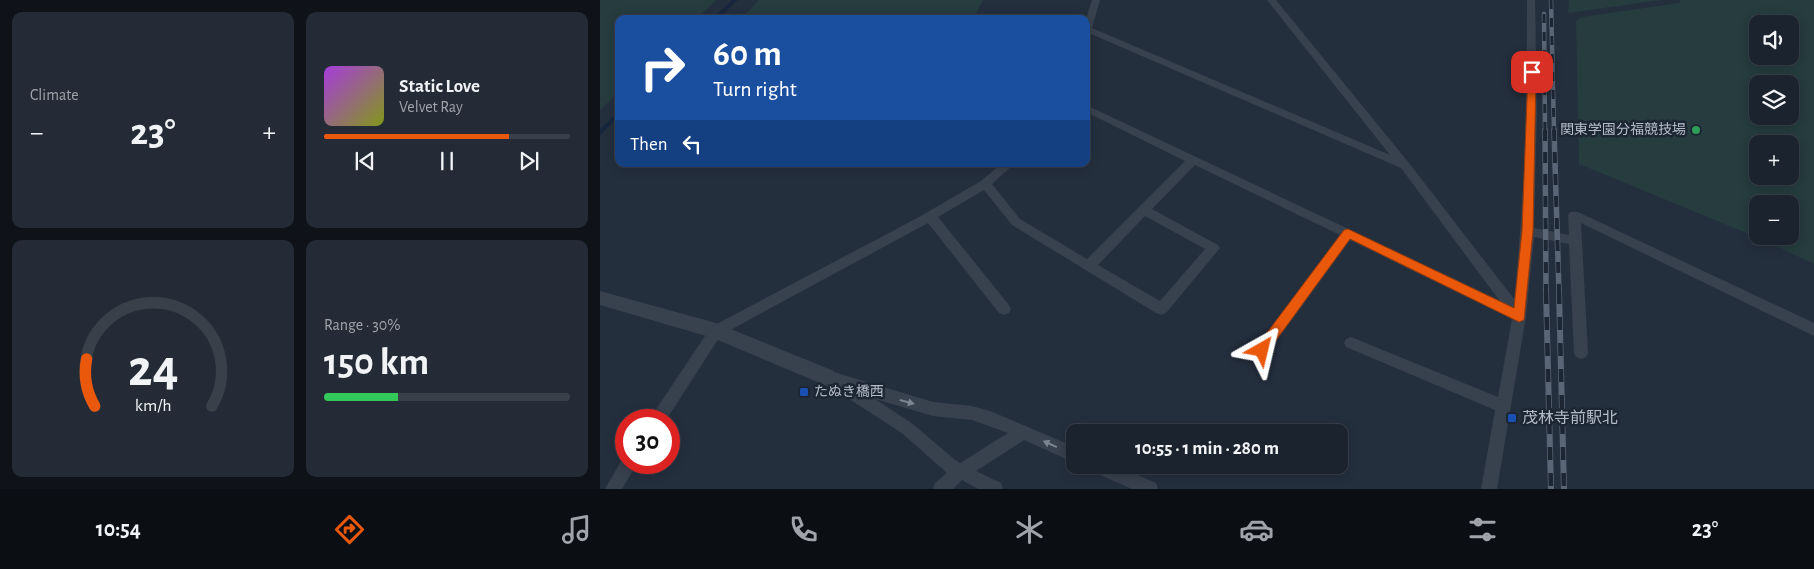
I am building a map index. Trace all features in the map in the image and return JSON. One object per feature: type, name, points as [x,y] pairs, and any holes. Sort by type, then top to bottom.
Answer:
[{"type":"street","points":[[1090,21],[1096,0]]},
{"type":"street","points":[[1271,0],[1405,166],[1519,316]]},
{"type":"street","points":[[1489,489],[1519,316],[1528,231],[1532,106],[1531,0]]},
{"type":"street","points":[[1090,33],[1405,166]]},
{"type":"street","points":[[1090,110],[1519,316]]},
{"type":"street","points":[[1088,266],[1193,160]]},
{"type":"street","points":[[664,409],[716,331],[930,216],[985,184],[1005,167]]},
{"type":"street","points":[[985,184],[1016,222],[1161,309],[1214,248],[1143,210]]},
{"type":"street","points":[[1581,353],[1574,215],[1814,330]]},
{"type":"street","points":[[930,216],[1004,309]]},
{"type":"street","points":[[1528,231],[1576,241]]},
{"type":"street","points":[[1262,350],[1348,233]]},
{"type":"street","points":[[603,302],[716,331],[827,377],[886,396],[934,409],[972,412],[1066,451]]},
{"type":"street","points":[[1350,343],[1504,407]]},
{"type":"street","points":[[827,377],[908,429],[948,465],[994,489]]},
{"type":"street","points":[[941,489],[959,472],[1024,432]]},
{"type":"street","points":[[613,489],[622,474]]},
{"type":"street","points":[[1117,474],[1150,489]]},
{"type":"green space","points":[[600,0],[716,0],[700,15],[615,15],[615,96],[600,110]]},
{"type":"green space","points":[[759,0],[983,0],[975,15],[745,15]]},
{"type":"green space","points":[[1569,0],[1661,0],[1568,13]]},
{"type":"green space","name":"関東学園分福競技場","points":[[1681,0],[1814,0],[1814,264],[1774,245],[1799,245],[1799,195],[1749,195],[1749,234],[1579,164],[1576,21],[1582,17],[1679,3]]},
{"type":"waterway","points":[[719,15],[735,0]]},
{"type":"waterway","points":[[601,131],[615,118]]},
{"type":"railway","points":[[1551,0],[1554,131]]},
{"type":"railway","points":[[1544,14],[1545,131]]},
{"type":"railway","points":[[1545,130],[1546,292]]},
{"type":"railway","points":[[1554,130],[1559,292]]},
{"type":"railway","points":[[1546,291],[1551,489]]},
{"type":"railway","points":[[1559,291],[1564,489]]},
{"type":"place","name":"関東学園分福競技場","points":[[1696,130]]},
{"type":"place","name":"たぬき橋西","points":[[804,392]]},
{"type":"place","name":"茂林寺前駅北","points":[[1512,418]]},
{"type":"route","points":[[1262,350],[1348,233],[1519,316],[1528,231],[1532,72]]}]
